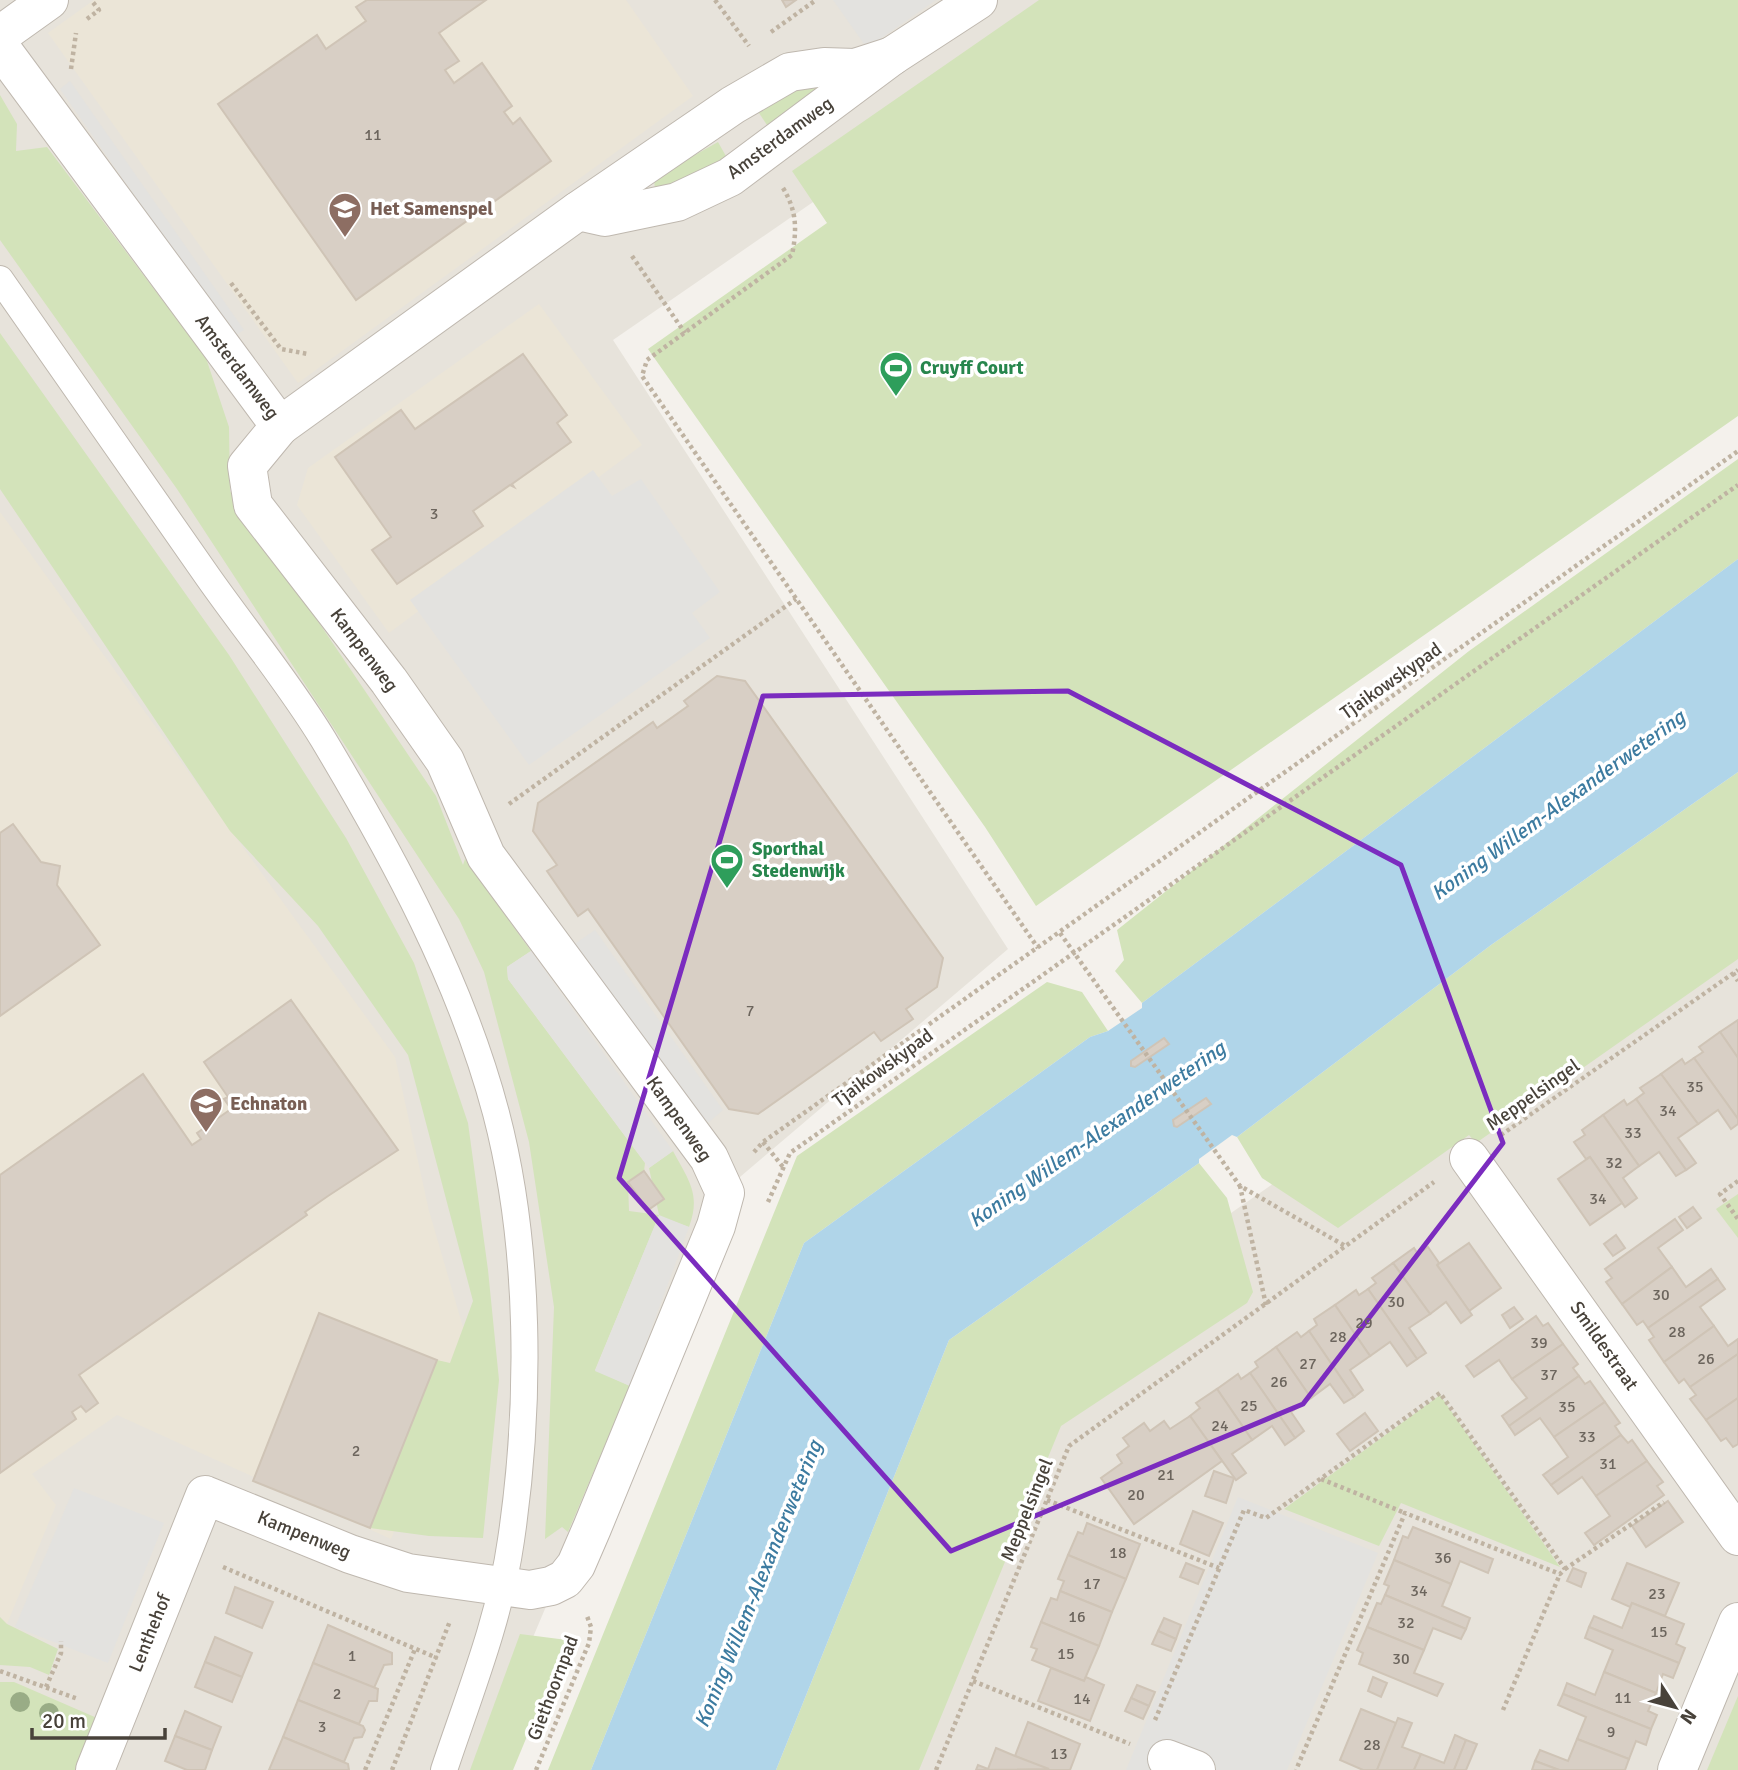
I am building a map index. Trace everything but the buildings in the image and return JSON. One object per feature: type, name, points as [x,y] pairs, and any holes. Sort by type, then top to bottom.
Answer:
[{"type":"street","points":[[0,36],[49,0]]},
{"type":"street","name":"Amsterdamweg","points":[[592,214],[677,202],[730,177],[892,56],[978,0]]},
{"type":"street","name":"Amsterdamweg","points":[[0,47],[280,426],[592,214],[733,105],[789,72],[824,67],[855,68],[892,56]]},
{"type":"street","name":"Kampenweg","points":[[280,426],[247,466],[253,505],[389,681],[445,761],[486,856],[709,1158],[725,1192]]},
{"type":"street","name":"Smildestraat","points":[[1469,1158],[1738,1536]]},
{"type":"street","points":[[565,1579],[576,1566],[716,1226],[725,1192]]},
{"type":"street","name":"Kampenweg","points":[[205,1495],[350,1554],[408,1573],[530,1590],[551,1586],[565,1579]]},
{"type":"street","name":"Lenthehof","points":[[95,1770],[205,1495]]},
{"type":"street","points":[[1677,1770],[1738,1622]]},
{"type":"lane","points":[[0,279],[322,737],[433,938],[496,1112],[509,1179],[520,1266],[525,1359],[522,1441],[511,1544],[494,1622],[444,1770]]},
{"type":"path","points":[[78,78],[70,67],[77,26],[99,10],[92,0]]},
{"type":"path","points":[[715,0],[750,47]]},
{"type":"path","points":[[743,58],[750,47],[816,0]]},
{"type":"path","points":[[763,152],[793,205],[797,232],[792,255],[647,360],[642,376],[1038,948]]},
{"type":"path","points":[[592,214],[685,332]]},
{"type":"path","points":[[224,274],[281,349],[313,355]]},
{"type":"path","name":"Tjaikowskypad","points":[[725,1192],[763,1142],[1738,451]]},
{"type":"path","name":"Tjaikowskypad","points":[[767,1205],[790,1153],[1073,950],[1738,485]]},
{"type":"path","points":[[474,829],[796,599]]},
{"type":"path","points":[[1060,933],[1240,1186],[1266,1305]]},
{"type":"path","points":[[1735,972],[1738,981]]},
{"type":"path","name":"Meppelsingel","points":[[936,1770],[1069,1446],[1469,1158],[1735,972]]},
{"type":"path","points":[[763,1142],[783,1167]]},
{"type":"path","points":[[1738,1181],[1720,1194],[1738,1219]]},
{"type":"path","points":[[1240,1186],[1347,1247]]},
{"type":"path","points":[[972,1681],[1168,1759],[1219,1568],[1244,1510],[1266,1518],[1440,1394],[1562,1571]]},
{"type":"path","points":[[1321,1479],[1562,1571]]},
{"type":"path","points":[[1503,1710],[1562,1571],[1696,1480]]},
{"type":"path","points":[[1046,1500],[1219,1568]]},
{"type":"path","points":[[1296,1770],[1405,1513]]},
{"type":"path","points":[[183,1550],[437,1658]]},
{"type":"path","name":"Giethoornpad","points":[[536,1770],[589,1643],[591,1627],[588,1618],[565,1579]]},
{"type":"path","points":[[391,1770],[437,1658],[461,1582]]},
{"type":"path","points":[[46,1687],[61,1653],[61,1641]]},
{"type":"path","points":[[365,1770],[415,1649]]},
{"type":"path","points":[[0,1671],[117,1714]]},
{"type":"highlighted area","points":[[1068,691],[1401,865],[1503,1143],[1303,1404],[951,1551],[619,1178],[763,696]]},
{"type":"shaded area","points":[[0,0],[1106,0],[613,340],[1008,949],[720,1194],[477,1770],[0,1770]]},
{"type":"shaded area","name":"Het Samenspel","points":[[94,0],[626,0],[693,96],[298,383],[48,33]]},
{"type":"shaded area","points":[[833,0],[936,0],[867,48]]},
{"type":"shaded area","points":[[70,81],[244,330],[233,337],[60,89]]},
{"type":"shaded area","points":[[539,304],[642,445],[389,633],[297,505],[308,468]]},
{"type":"shaded area","points":[[593,470],[612,496],[641,479],[720,592],[692,613],[710,638],[529,765],[410,600]]},
{"type":"shaded area","name":"Echnaton","points":[[0,512],[395,1057],[429,1211],[470,1351],[391,1539],[117,1415],[32,1474],[56,1505],[7,1624],[0,1617]]},
{"type":"shaded area","points":[[1738,860],[1738,1770],[799,1770],[994,1378]]},
{"type":"shaded area","points":[[595,930],[723,1110],[702,1128],[573,945]]},
{"type":"shaded area","points":[[531,951],[673,1151],[649,1168],[508,979],[507,967]]},
{"type":"shaded area","points":[[659,1215],[689,1227],[630,1386],[595,1371]]},
{"type":"shaded area","points":[[74,1488],[164,1523],[108,1663],[15,1627]]},
{"type":"shaded area","points":[[1238,1497],[1378,1553],[1287,1770],[1126,1770]]},
{"type":"green space","points":[[1039,0],[1738,0],[1738,416],[1036,906],[985,827],[648,349],[827,223],[792,171]]},
{"type":"green space","points":[[839,80],[771,131],[753,104],[806,81]]},
{"type":"green space","points":[[0,95],[17,124],[16,151],[47,147],[206,358],[229,427],[230,491],[436,796],[463,865],[465,859],[531,951],[507,967],[508,979],[645,1163],[644,1171],[628,1182],[629,1211],[659,1215],[649,1168],[673,1151],[692,1188],[694,1205],[689,1227],[659,1216],[595,1370],[630,1386],[568,1532],[562,1527],[545,1539],[554,1307],[529,1142],[484,972],[459,919],[177,489],[0,240]]},
{"type":"green space","points":[[718,142],[727,158],[655,191],[654,178]]},
{"type":"green space","points":[[0,333],[229,655],[346,838],[414,963],[468,1123],[488,1270],[499,1380],[483,1538],[429,1536],[370,1528],[437,1360],[450,1363],[473,1301],[408,1055],[318,926],[230,831],[0,489]]},
{"type":"green space","points":[[1738,459],[1738,559],[1142,1003],[1115,971],[1124,960],[1117,930],[1469,651]]},
{"type":"green space","points":[[1738,772],[1738,959],[1476,1143],[1469,1135],[1338,1228],[1262,1178],[1237,1137],[1491,945]]},
{"type":"green space","points":[[1047,982],[1082,992],[1108,1031],[1090,1037],[804,1243],[591,1770],[548,1770],[797,1156]]},
{"type":"green space","points":[[1199,1163],[1227,1198],[1253,1292],[1247,1303],[1061,1426],[919,1770],[776,1770],[949,1340]]},
{"type":"green space","points":[[1738,1194],[1738,1238],[1716,1209]]},
{"type":"green space","points":[[1440,1395],[1560,1567],[1401,1503],[1379,1546],[1284,1509]]},
{"type":"green space","points":[[0,1617],[7,1624],[58,1649],[49,1675],[30,1667],[0,1665]]},
{"type":"green space","points":[[520,1634],[567,1640],[513,1770],[470,1770]]},
{"type":"green space","points":[[0,1682],[14,1682],[97,1718],[76,1770],[0,1770]]},
{"type":"green space","points":[[1738,1696],[1738,1770],[1707,1770]]},
{"type":"water","name":"Koning Willem-Alexanderwetering","points":[[1738,559],[1738,772],[1491,945],[1237,1137],[1232,1135],[1199,1159],[1199,1163],[949,1340],[776,1770],[591,1770],[804,1243],[1090,1037],[1108,1031],[1142,1008],[1142,1003]]},
{"type":"place","name":"Het Samenspel","points":[[345,239]]},
{"type":"place","name":"Cruyff Court","points":[[896,398]]},
{"type":"place","name":"Sporthal Stedenwijk","points":[[727,890]]},
{"type":"place","name":"Echnaton","points":[[206,1134]]}]
